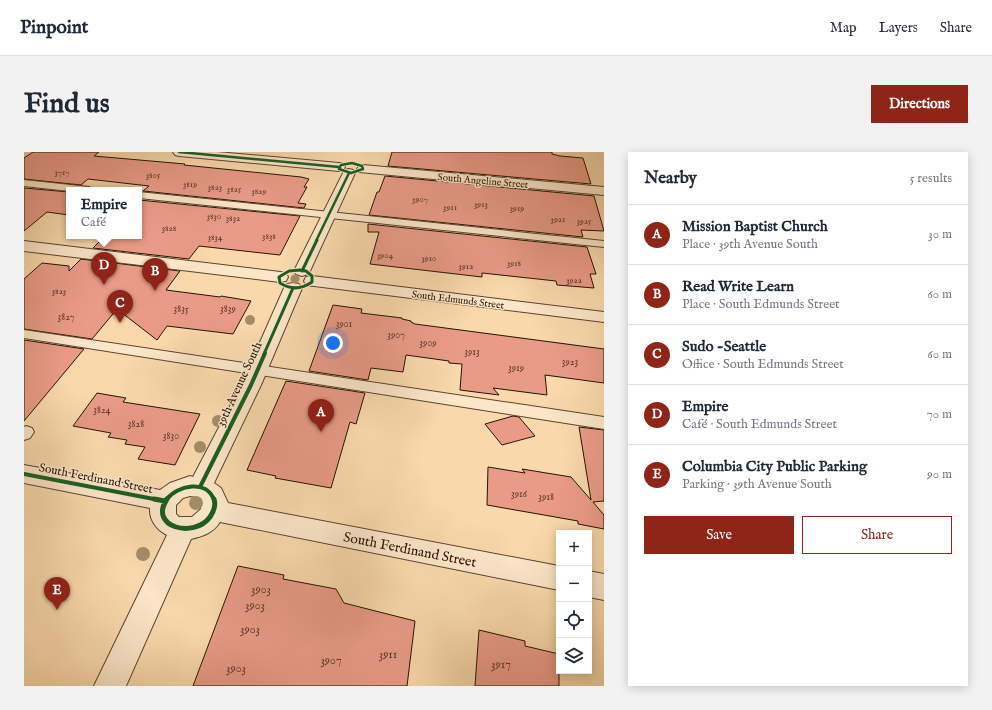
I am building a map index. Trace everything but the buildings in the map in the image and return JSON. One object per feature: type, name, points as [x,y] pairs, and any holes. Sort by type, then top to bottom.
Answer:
[{"type":"street","name":"South Angeline Street","points":[[179,152],[604,191]]},
{"type":"street","name":"39th Avenue South","points":[[200,487],[258,370],[297,279],[330,216],[351,168],[360,152]]},
{"type":"street","name":"South Edmunds Street","points":[[24,246],[604,317]]},
{"type":"street","name":"South Ferdinand Street","points":[[24,474],[165,501]]},
{"type":"street","points":[[190,486],[200,487],[206,489],[212,494],[215,500],[214,511],[207,521],[199,526],[183,528],[174,526],[164,517],[162,511],[165,501],[173,492],[181,488],[190,486]]},
{"type":"street","name":"South Ferdinand Street","points":[[214,511],[556,577]]},
{"type":"street","points":[[110,686],[183,528]]},
{"type":"street","points":[[592,585],[604,587]]},
{"type":"lane","points":[[24,183],[66,188]]},
{"type":"lane","points":[[142,195],[604,244]]},
{"type":"lane","points":[[24,334],[604,423]]},
{"type":"cycle path","points":[[179,152],[339,167]]},
{"type":"cycle path","points":[[352,163],[362,166],[363,169],[351,173],[339,169],[341,165],[352,163]]},
{"type":"cycle path","points":[[302,271],[349,173]]},
{"type":"cycle path","points":[[300,270],[306,271],[312,276],[312,282],[300,288],[292,288],[280,283],[279,277],[289,271],[300,270]]},
{"type":"cycle path","points":[[200,487],[251,385],[293,288]]},
{"type":"cycle path","points":[[24,474],[165,501]]},
{"type":"cycle path","points":[[190,486],[204,489],[212,495],[215,503],[213,512],[208,520],[199,526],[188,529],[175,527],[163,516],[163,506],[165,501],[175,492],[190,486]]},
{"type":"place","name":"Empire","points":[[104,285]]},
{"type":"place","name":"Read Write Learn","points":[[155,291]]},
{"type":"place","name":"Sudo -Seattle","points":[[120,323]]},
{"type":"place","name":"Mission Baptist Church","points":[[321,432]]},
{"type":"place","name":"Columbia City Public Parking","points":[[57,610]]}]
